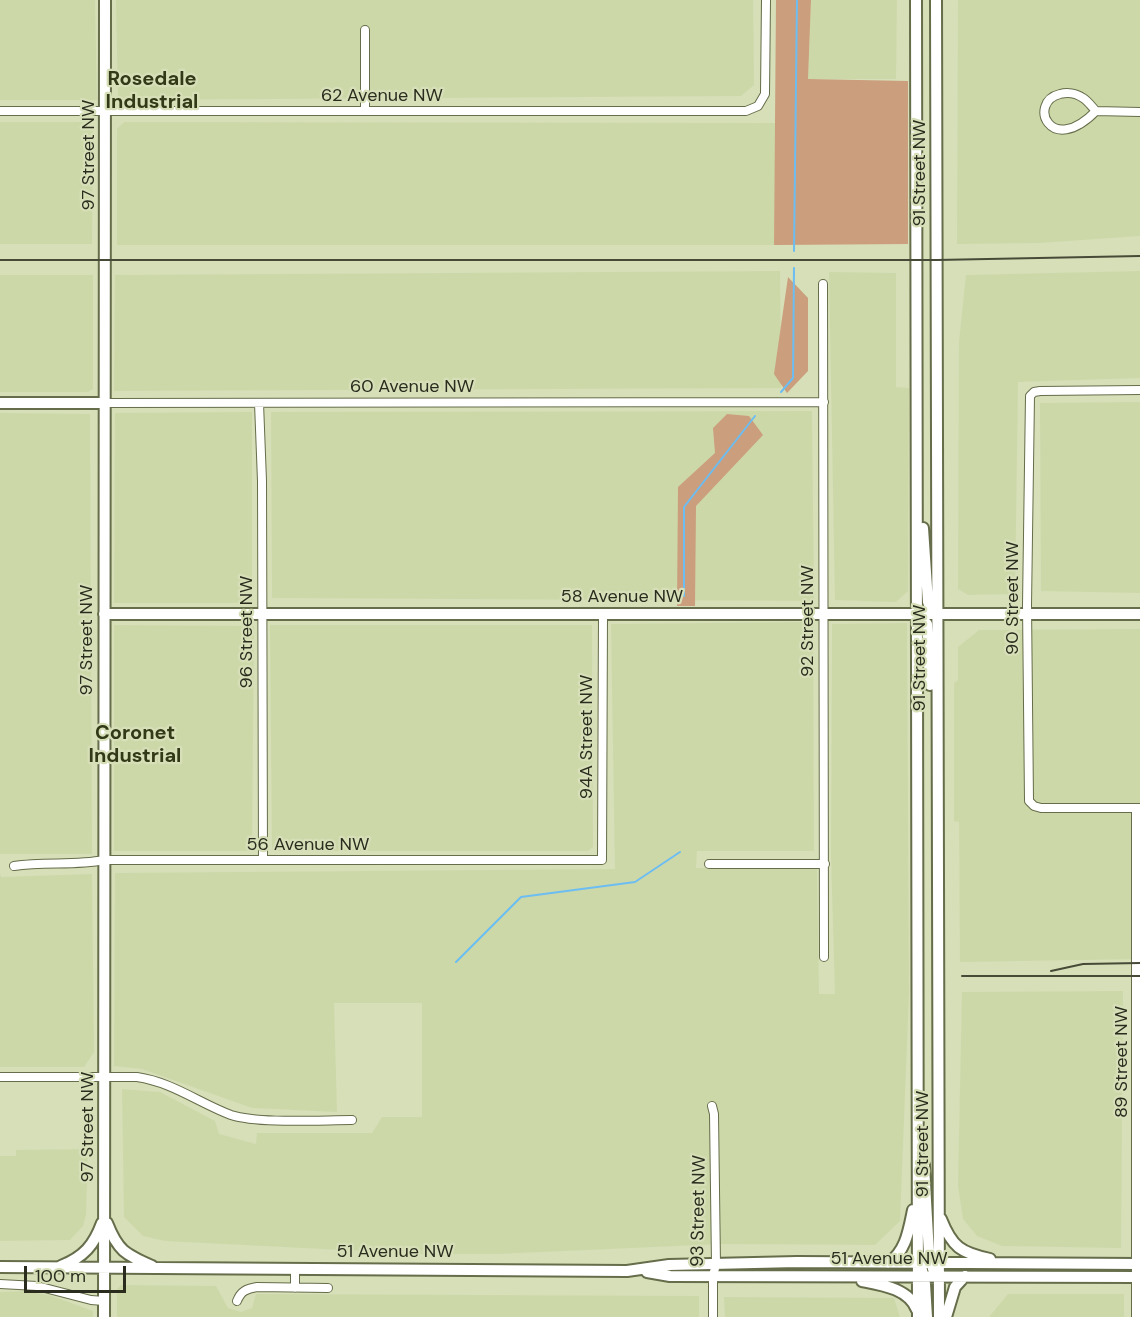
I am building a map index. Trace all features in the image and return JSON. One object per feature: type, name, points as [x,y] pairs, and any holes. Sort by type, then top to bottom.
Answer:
[{"type":"main road","name":"97 Street NW","points":[[104,1317],[105,0]]},
{"type":"main road","name":"91 Street NW","points":[[915,0],[917,1263]]},
{"type":"main road","name":"91 Street NW","points":[[934,1263],[939,1213],[936,728],[937,3]]},
{"type":"main road","name":"60 Avenue NW","points":[[0,403],[104,403]]},
{"type":"main road","points":[[917,490],[925,542],[928,602],[937,614]]},
{"type":"main road","name":"58 Avenue NW","points":[[104,614],[1140,614]]},
{"type":"main road","points":[[917,614],[927,624],[931,710],[936,728]]},
{"type":"main road","points":[[918,1142],[924,1161],[934,1263],[939,1276],[939,1317]]},
{"type":"main road","points":[[888,1263],[898,1255],[907,1236],[918,1180]]},
{"type":"main road","points":[[939,1213],[947,1234],[957,1247],[978,1257],[1013,1263]]},
{"type":"main road","points":[[59,1267],[68,1264],[88,1249],[96,1239],[105,1217]]},
{"type":"main road","points":[[105,1217],[121,1249],[129,1256],[155,1268]]},
{"type":"main road","name":"51 Avenue NW","points":[[0,1267],[638,1270],[669,1276],[714,1270],[888,1263],[1138,1264]]},
{"type":"main road","points":[[917,1263],[921,1266],[921,1315]]},
{"type":"main road","name":"51 Avenue NW","points":[[714,1270],[830,1276],[1138,1277]]},
{"type":"main road","points":[[830,1276],[872,1283],[900,1292],[911,1299],[921,1315]]},
{"type":"main road","points":[[946,1317],[956,1285],[965,1276]]},
{"type":"street","name":"62 Avenue NW","points":[[0,111],[746,111],[762,103],[766,90],[766,0]]},
{"type":"street","points":[[365,30],[365,111]]},
{"type":"street","points":[[1096,111],[1082,97],[1072,93],[1063,93],[1052,96],[1044,115],[1048,124],[1054,129],[1063,131],[1078,126],[1096,111],[1140,112]]},
{"type":"street","name":"92 Street NW","points":[[823,284],[824,957]]},
{"type":"street","name":"90 Street NW","points":[[1138,808],[1041,808],[1032,804],[1028,795],[1027,614],[1030,396],[1034,392],[1140,390]]},
{"type":"street","name":"60 Avenue NW","points":[[104,403],[824,402]]},
{"type":"street","name":"96 Street NW","points":[[259,403],[262,480],[263,860]]},
{"type":"street","name":"94A Street NW","points":[[602,860],[603,614]]},
{"type":"street","name":"89 Street NW","points":[[1136,1317],[1138,1277],[1138,808]]},
{"type":"street","name":"56 Avenue NW","points":[[14,866],[35,862],[104,860],[602,860]]},
{"type":"street","points":[[709,864],[825,864]]},
{"type":"street","points":[[0,1077],[104,1076],[151,1079],[233,1115],[278,1119],[352,1120]]},
{"type":"street","name":"93 Street NW","points":[[712,1106],[714,1125],[713,1317]]},
{"type":"street","points":[[295,1268],[295,1288]]},
{"type":"street","points":[[0,1284],[37,1286],[91,1300],[104,1301]]},
{"type":"street","name":"51 Avenue NW","points":[[237,1301],[239,1295],[245,1290],[257,1287],[328,1288]]},
{"type":"shaded area","points":[[0,0],[95,0],[97,100],[0,100]]},
{"type":"shaded area","points":[[116,0],[753,0],[754,85],[741,96],[118,100]]},
{"type":"shaded area","points":[[776,0],[811,0],[808,79],[908,81],[908,244],[774,245]]},
{"type":"shaded area","points":[[811,0],[897,0],[896,79],[808,79]]},
{"type":"shaded area","points":[[958,0],[1140,0],[1140,236],[1039,243],[957,244]]},
{"type":"shaded area","points":[[0,122],[87,122],[93,128],[92,244],[0,244]]},
{"type":"shaded area","points":[[124,122],[776,123],[774,245],[117,245],[117,129]]},
{"type":"shaded area","points":[[780,271],[781,388],[114,391],[115,275]]},
{"type":"shaded area","points":[[1140,271],[1140,378],[1018,382],[1015,594],[968,595],[958,589],[959,342],[966,275]]},
{"type":"shaded area","points":[[829,272],[896,273],[896,387],[909,388],[908,591],[896,602],[835,600]]},
{"type":"shaded area","points":[[0,275],[93,275],[93,389],[88,392],[0,392]]},
{"type":"shaded area","points":[[788,277],[808,298],[808,371],[787,393],[774,374]]},
{"type":"shaded area","points":[[1140,402],[1140,593],[1041,591],[1040,403]]},
{"type":"shaded area","points":[[812,411],[814,601],[272,598],[271,412]]},
{"type":"shaded area","points":[[252,412],[252,603],[114,603],[115,413]]},
{"type":"shaded area","points":[[0,413],[90,414],[92,854],[0,854]]},
{"type":"shaded area","points":[[727,414],[749,416],[763,435],[696,506],[695,606],[677,606],[678,487],[715,453],[713,428]]},
{"type":"shaded area","points":[[813,622],[814,851],[697,851],[696,868],[817,868],[819,994],[835,994],[831,855],[832,624],[907,623],[909,993],[900,1221],[875,1245],[722,1244],[497,1254],[422,1254],[165,1241],[143,1236],[124,1217],[122,1089],[160,1092],[215,1121],[219,1134],[256,1144],[257,1133],[372,1133],[382,1117],[422,1117],[422,1003],[334,1003],[337,1112],[252,1108],[142,1069],[114,1066],[115,873],[615,869],[611,624]]},
{"type":"shaded area","points":[[114,625],[254,626],[252,851],[114,851]]},
{"type":"shaded area","points":[[270,625],[592,625],[593,847],[588,851],[272,851]]},
{"type":"shaded area","points":[[1140,629],[1140,959],[960,962],[959,822],[954,821],[954,683],[958,680],[958,647],[979,630]]},
{"type":"shaded area","points":[[0,873],[1,877],[92,874],[94,1052],[84,1067],[0,1067]]},
{"type":"shaded area","points":[[1123,991],[1121,1248],[1002,1246],[977,1236],[963,1219],[958,1186],[962,992]]},
{"type":"shaded area","points":[[88,1149],[86,1215],[83,1226],[70,1240],[0,1241],[0,1156],[16,1156],[16,1150]]},
{"type":"shaded area","points":[[121,1285],[216,1286],[228,1308],[241,1312],[252,1308],[256,1294],[699,1296],[699,1317],[117,1317],[117,1289]]},
{"type":"shaded area","points":[[26,1291],[52,1296],[93,1311],[93,1317],[0,1317],[0,1292]]},
{"type":"shaded area","points":[[1008,1294],[1124,1294],[1124,1317],[989,1317]]},
{"type":"shaded area","points":[[724,1297],[894,1298],[900,1317],[725,1317]]},
{"type":"waterway","points":[[794,251],[797,0]]},
{"type":"waterway","points":[[781,392],[793,378],[794,268]]},
{"type":"waterway","points":[[684,596],[684,507],[755,416]]},
{"type":"waterway","points":[[456,962],[521,897],[635,882],[680,852]]},
{"type":"railway","points":[[0,260],[937,260],[1140,256]]},
{"type":"railway","points":[[1051,971],[1083,964],[1140,963]]},
{"type":"railway","points":[[962,976],[1140,976]]},
{"type":"district","name":"Rosedale Industrial","points":[[152,92]]},
{"type":"district","name":"Coronet Industrial","points":[[135,746]]}]
